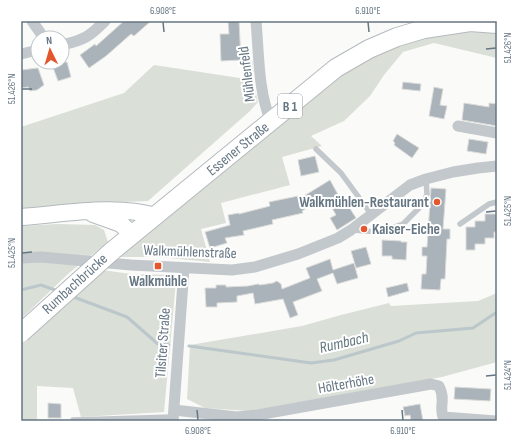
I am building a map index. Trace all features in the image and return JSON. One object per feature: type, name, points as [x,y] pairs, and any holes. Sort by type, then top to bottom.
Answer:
[{"type":"main road","name":"Essener Straße","points":[[111,252],[336,68],[369,49],[397,37],[424,29],[470,22],[497,24]]},
{"type":"main road","points":[[21,217],[115,210],[144,213],[156,216]]},
{"type":"main road","points":[[87,212],[121,224],[133,234]]},
{"type":"main road","name":"Rumbachbrücke","points":[[21,333],[111,252]]},
{"type":"street","points":[[32,21],[38,30]]},
{"type":"street","points":[[70,43],[79,41],[91,34],[105,21]]},
{"type":"street","name":"Mühlenfeld","points":[[256,21],[261,81],[266,111],[271,122]]},
{"type":"street","points":[[458,126],[497,133]]},
{"type":"street","name":"Walkmühlenstraße","points":[[21,258],[232,270],[255,267],[298,254],[338,238],[351,230],[410,185],[453,172],[497,166]]},
{"type":"street","name":"Tilsiter Straße","points":[[173,416],[184,268]]},
{"type":"street","name":"Hölterhöhe","points":[[173,416],[237,417],[257,415],[431,384],[439,386],[443,393],[443,417],[496,421]]},
{"type":"lane","points":[[316,149],[341,173],[371,214]]},
{"type":"lane","points":[[351,230],[380,232],[403,224],[423,204],[426,194],[426,179]]},
{"type":"lane","points":[[460,224],[489,204],[497,202]]},
{"type":"lane","points":[[73,420],[173,416]]},
{"type":"shaded area","points":[[488,30],[497,31],[497,58],[434,43],[403,52],[384,75],[370,96],[344,121],[311,136],[322,146],[282,157],[290,185],[221,203],[226,223],[201,229],[210,262],[160,257],[119,257],[338,77],[367,57],[421,38],[453,32]]},
{"type":"shaded area","points":[[154,65],[253,80],[258,102],[250,111],[148,201],[21,209],[21,127],[124,93]]},
{"type":"shaded area","points":[[58,224],[95,225],[104,230],[108,242],[69,273],[21,319],[21,226]]},
{"type":"shaded area","points":[[102,270],[131,274],[173,275],[176,281],[164,412],[81,417],[73,388],[37,386],[37,421],[21,421],[21,343],[51,314]]},
{"type":"shaded area","points":[[497,293],[497,362],[442,377],[248,411],[205,408],[187,399],[190,345],[302,326],[389,303],[391,306],[478,301]]},
{"type":"building","points":[[124,21],[151,21],[134,36],[131,34],[106,56],[89,68],[80,55],[95,44],[96,46]]},
{"type":"building","points":[[228,21],[239,21],[241,60],[221,61],[220,34],[229,34]]},
{"type":"building","points":[[252,61],[253,72],[243,73],[242,62]]},
{"type":"building","points":[[21,70],[39,70],[44,85],[37,90],[30,91],[28,87],[21,88]]},
{"type":"building","points":[[54,70],[69,70],[71,77],[58,81]]},
{"type":"building","points":[[403,82],[421,84],[420,91],[402,89]]},
{"type":"building","points":[[434,87],[443,89],[440,105],[447,106],[444,119],[429,116]]},
{"type":"building","points":[[464,103],[489,107],[489,103],[497,104],[497,126],[462,120]]},
{"type":"building","points":[[397,134],[419,148],[412,158],[394,145],[395,143],[393,141]]},
{"type":"building","points":[[469,139],[488,142],[486,154],[467,151]]},
{"type":"building","points":[[315,156],[319,172],[301,176],[298,160]]},
{"type":"building","points":[[330,180],[346,209],[349,207],[356,218],[337,230],[330,218],[336,215],[327,199],[324,201],[323,198],[302,211],[303,213],[272,220],[273,224],[243,231],[244,235],[225,238],[227,243],[210,248],[205,232],[230,225],[228,215],[239,214],[270,206],[269,202],[298,196],[299,199]]},
{"type":"building","points":[[431,188],[446,189],[443,229],[450,229],[450,239],[447,239],[445,279],[441,279],[440,290],[421,289],[422,274],[426,274],[427,256],[422,256],[422,247],[427,247]]},
{"type":"building","points":[[485,214],[497,214],[497,232],[494,232],[494,238],[485,238],[485,244],[475,244],[475,250],[466,250],[466,227],[475,227],[475,221],[485,221]]},
{"type":"building","points":[[382,240],[407,242],[406,260],[392,259],[392,256],[382,256]]},
{"type":"building","points":[[366,247],[371,264],[356,268],[351,251]]},
{"type":"building","points":[[330,259],[333,270],[354,263],[358,278],[337,284],[333,273],[317,279],[322,291],[293,302],[298,315],[290,318],[283,299],[255,304],[253,293],[237,296],[237,302],[217,303],[217,307],[206,307],[205,288],[216,288],[216,285],[226,285],[226,287],[260,285],[277,281],[281,284],[282,289],[310,278],[306,268]]},
{"type":"building","points":[[407,283],[409,291],[388,297],[386,288]]},
{"type":"building","points":[[455,387],[491,389],[490,401],[454,399]]},
{"type":"building","points":[[48,403],[61,404],[61,418],[48,418]]},
{"type":"building","points":[[420,404],[423,421],[411,421],[410,415],[405,416],[403,407]]},
{"type":"waterway","name":"Rumbach","points":[[21,290],[41,285],[58,291]]},
{"type":"waterway","name":"Rumbach","points":[[71,296],[127,317],[158,344],[169,345]]},
{"type":"waterway","name":"Rumbach","points":[[189,346],[311,363],[334,360],[399,341],[416,333],[473,328],[497,312]]},
{"type":"place","name":"Walkmühlen-Restaurant","points":[[437,202]]},
{"type":"place","name":"Kaiser-Eiche","points":[[364,229]]},
{"type":"place","name":"Walkmühle","points":[[158,266]]}]
